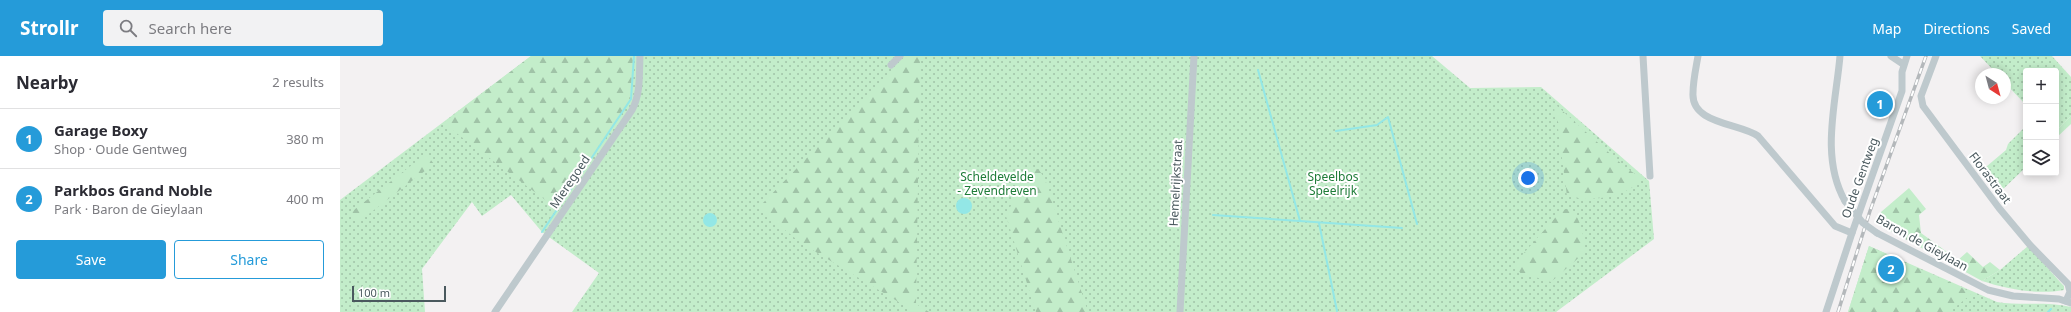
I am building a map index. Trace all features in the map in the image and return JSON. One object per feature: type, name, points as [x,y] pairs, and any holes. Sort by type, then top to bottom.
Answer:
[{"type":"street","name":"Mieregoed","points":[[495,312],[632,110],[637,101],[639,90],[640,56]]},
{"type":"street","points":[[891,65],[900,56]]},
{"type":"street","name":"Hemelrijkstraat","points":[[1180,312],[1194,56]]},
{"type":"street","points":[[1643,56],[1650,176]]},
{"type":"street","points":[[1698,56],[1693,93],[1694,104],[1698,110],[1707,118],[1746,129],[1758,136],[1832,222],[1839,228],[1852,233]]},
{"type":"street","name":"Baron de Gieylaan","points":[[1840,56],[1831,157],[1834,176],[1845,201],[1857,217],[1877,232],[1988,290],[2013,296],[2069,302]]},
{"type":"street","points":[[1891,56],[1903,64],[1907,56]]},
{"type":"street","name":"Florastraat","points":[[1936,56],[1921,96],[1923,106],[2004,214],[2068,284],[2070,292],[2069,302]]},
{"type":"street","name":"Oude Gentweg","points":[[1826,312],[1852,233],[1902,92],[1903,64]]},
{"type":"green space","name":"Scheldevelde - Zevendreven","points":[[531,56],[1432,56],[1470,88],[1541,87],[1649,181],[1654,239],[1556,312],[572,312],[599,273],[542,232],[511,195],[482,216],[472,202],[422,269],[425,312],[340,312],[340,200]]},
{"type":"green space","points":[[531,56],[633,56],[631,93],[626,106],[556,208],[443,123]]},
{"type":"green space","points":[[906,56],[920,56],[916,304],[929,312],[909,312],[909,304],[902,304],[801,243],[758,208]]},
{"type":"green space","points":[[1980,56],[2052,56],[2071,77],[2071,116],[2059,128],[2059,68],[2023,68],[2023,102],[2011,89],[2011,68],[1991,68]]},
{"type":"green space","points":[[1557,106],[1626,168],[1640,177],[1640,181],[1634,187],[1616,195],[1595,199],[1567,196],[1556,113],[1554,110]]},
{"type":"green space","points":[[2071,116],[2071,124],[2059,135],[2059,128]]},
{"type":"green space","points":[[2023,129],[2023,170],[1997,195],[1980,172],[2006,150],[2008,144]]},
{"type":"green space","points":[[426,154],[434,164],[357,223],[350,213]]},
{"type":"green space","points":[[1030,165],[1039,170],[1045,179],[1088,312],[1036,312],[1006,216]]},
{"type":"green space","points":[[1909,188],[1926,209],[1919,215],[1921,233],[1958,260],[1967,252],[1983,267],[1990,262],[2000,270],[1982,281],[1876,223],[1881,212]]},
{"type":"green space","points":[[1571,208],[1580,223],[1582,230],[1584,243],[1583,254],[1551,282],[1532,276],[1523,276],[1517,269],[1516,262],[1562,210]]},
{"type":"green space","points":[[1869,246],[1997,302],[2062,305],[2071,307],[2071,312],[1848,312]]},
{"type":"green space","points":[[1869,246],[1973,293],[1949,312],[1848,312]]},
{"type":"green space","points":[[2028,246],[2064,286],[2064,290],[2043,292],[2022,290],[1982,281],[2000,270]]},
{"type":"water","points":[[964,198],[970,200],[972,206],[970,212],[964,214],[958,212],[956,206],[958,200]]},
{"type":"water","points":[[710,213],[715,215],[717,220],[715,225],[710,227],[705,225],[703,220],[705,215]]},
{"type":"waterway","points":[[542,232],[631,99],[634,56]]},
{"type":"waterway","points":[[1258,70],[1300,221]]},
{"type":"waterway","points":[[1336,131],[1377,125],[1388,117],[1417,224]]},
{"type":"waterway","points":[[1213,215],[1402,228]]},
{"type":"waterway","points":[[1319,223],[1337,311]]},
{"type":"waterway","points":[[2048,312],[2051,309]]},
{"type":"railway","points":[[1838,312],[1870,211],[1926,56]]},
{"type":"place","name":"Garage Boxy","points":[[1880,104]]},
{"type":"place","name":"Parkbos Grand Noble","points":[[1891,269]]},
{"type":"park label","name":"Speelbos Speelrijk","points":[[1333,184]]}]
